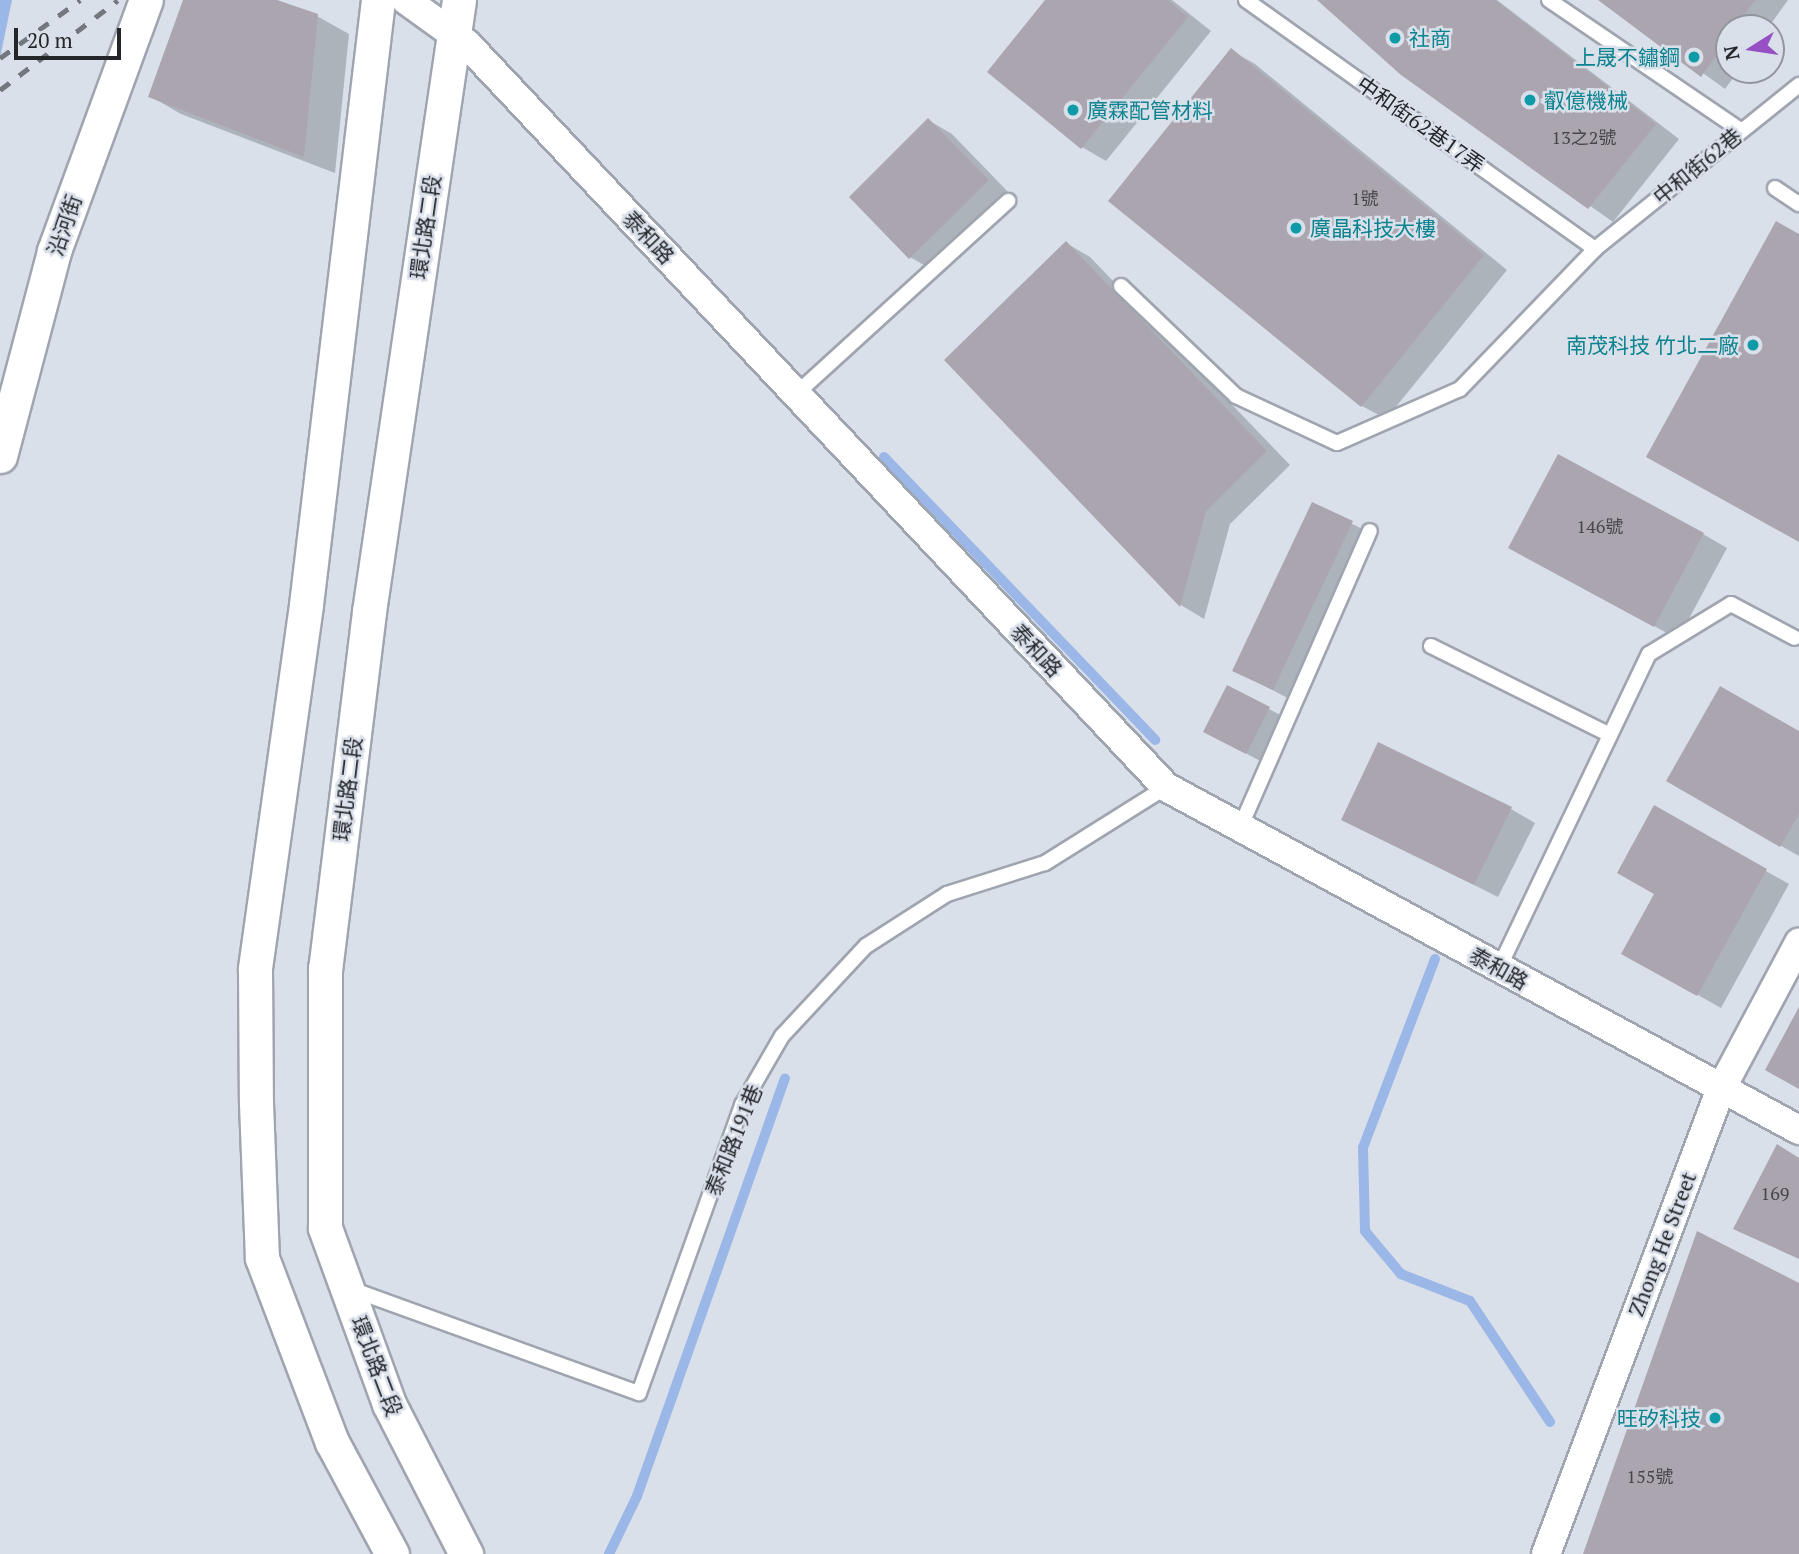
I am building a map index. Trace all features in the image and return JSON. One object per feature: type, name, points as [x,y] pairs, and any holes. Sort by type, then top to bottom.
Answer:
[{"type":"street","name":"沿河街","points":[[0,456],[54,251],[146,0]]},
{"type":"street","points":[[378,0],[306,605],[255,970],[256,1104],[262,1258],[332,1442],[392,1554]]},
{"type":"street","name":"泰和路","points":[[406,0],[457,15],[796,394],[1166,787],[1799,1130]]},
{"type":"street","name":"環北路二段","points":[[457,15],[369,612],[325,968],[325,1228],[389,1404],[466,1554]]},
{"type":"street","name":"Zhong He Street","points":[[1546,1554],[1721,1089],[1799,943]]},
{"type":"lane","name":"中和街62巷17弄","points":[[1246,0],[1595,248]]},
{"type":"lane","points":[[1549,0],[1740,130]]},
{"type":"lane","name":"中和街62巷","points":[[1121,286],[1236,396],[1337,443],[1460,389],[1595,248],[1799,85]]},
{"type":"lane","points":[[1775,188],[1799,204]]},
{"type":"lane","points":[[796,394],[1008,201]]},
{"type":"lane","points":[[1240,828],[1370,531]]},
{"type":"lane","points":[[1499,968],[1649,654],[1731,604],[1795,638]]},
{"type":"lane","points":[[1431,646],[1610,735]]},
{"type":"lane","name":"泰和路191巷","points":[[347,1288],[639,1393],[742,1105],[782,1036],[866,946],[947,894],[1045,863],[1166,787]]},
{"type":"water","points":[[0,0],[12,0],[0,58]]},
{"type":"building","points":[[183,0],[277,0],[318,14],[304,157],[148,97]]},
{"type":"building","name":"廣霖配管材料","points":[[1045,0],[1168,0],[1188,17],[1081,149],[987,72]]},
{"type":"building","name":"叡億機械","points":[[1317,0],[1495,0],[1656,124],[1588,209],[1401,75]]},
{"type":"building","name":"上晟不鏽鋼","points":[[1598,0],[1755,0],[1745,14],[1715,14],[1715,57],[1701,77]]},
{"type":"building","name":"廣晶科技大樓","points":[[1231,48],[1484,255],[1361,407],[1108,201]]},
{"type":"building","points":[[928,118],[989,180],[909,259],[849,197]]},
{"type":"building","name":"南茂科技 竹北二廠","points":[[1776,221],[1799,234],[1799,542],[1646,457]]},
{"type":"building","points":[[1066,241],[1267,451],[1206,511],[1180,607],[944,360]]},
{"type":"building","points":[[1558,454],[1704,533],[1654,627],[1508,548]]},
{"type":"building","points":[[1312,502],[1353,521],[1273,690],[1232,671]]},
{"type":"building","points":[[1227,685],[1270,707],[1246,754],[1203,732]]},
{"type":"building","points":[[1720,686],[1799,731],[1799,814],[1780,847],[1666,781]]},
{"type":"building","points":[[1378,742],[1512,807],[1474,885],[1341,820]]},
{"type":"building","points":[[1654,805],[1767,869],[1697,996],[1621,954],[1654,894],[1617,873]]},
{"type":"building","points":[[1799,1007],[1799,1089],[1765,1070]]},
{"type":"building","points":[[1777,1144],[1799,1158],[1799,1259],[1733,1229]]},
{"type":"building","name":"旺矽科技","points":[[1697,1231],[1799,1283],[1799,1554],[1583,1554]]},
{"type":"waterway","points":[[884,457],[1155,740]]},
{"type":"waterway","points":[[1435,959],[1363,1148],[1365,1231],[1401,1274],[1470,1301],[1550,1422]]},
{"type":"waterway","points":[[609,1554],[637,1496],[785,1078]]},
{"type":"railway","points":[[0,58],[80,0]]},
{"type":"railway","points":[[0,90],[118,0]]},
{"type":"place","name":"社商","points":[[1395,38]]},
{"type":"place","name":"上晟不鏽鋼","points":[[1694,57]]},
{"type":"place","name":"叡億機械","points":[[1530,100]]},
{"type":"place","name":"廣霖配管材料","points":[[1073,110]]},
{"type":"place","name":"廣晶科技大樓","points":[[1296,228]]},
{"type":"place","name":"南茂科技 竹北二廠","points":[[1753,345]]},
{"type":"place","name":"旺矽科技","points":[[1715,1418]]}]
